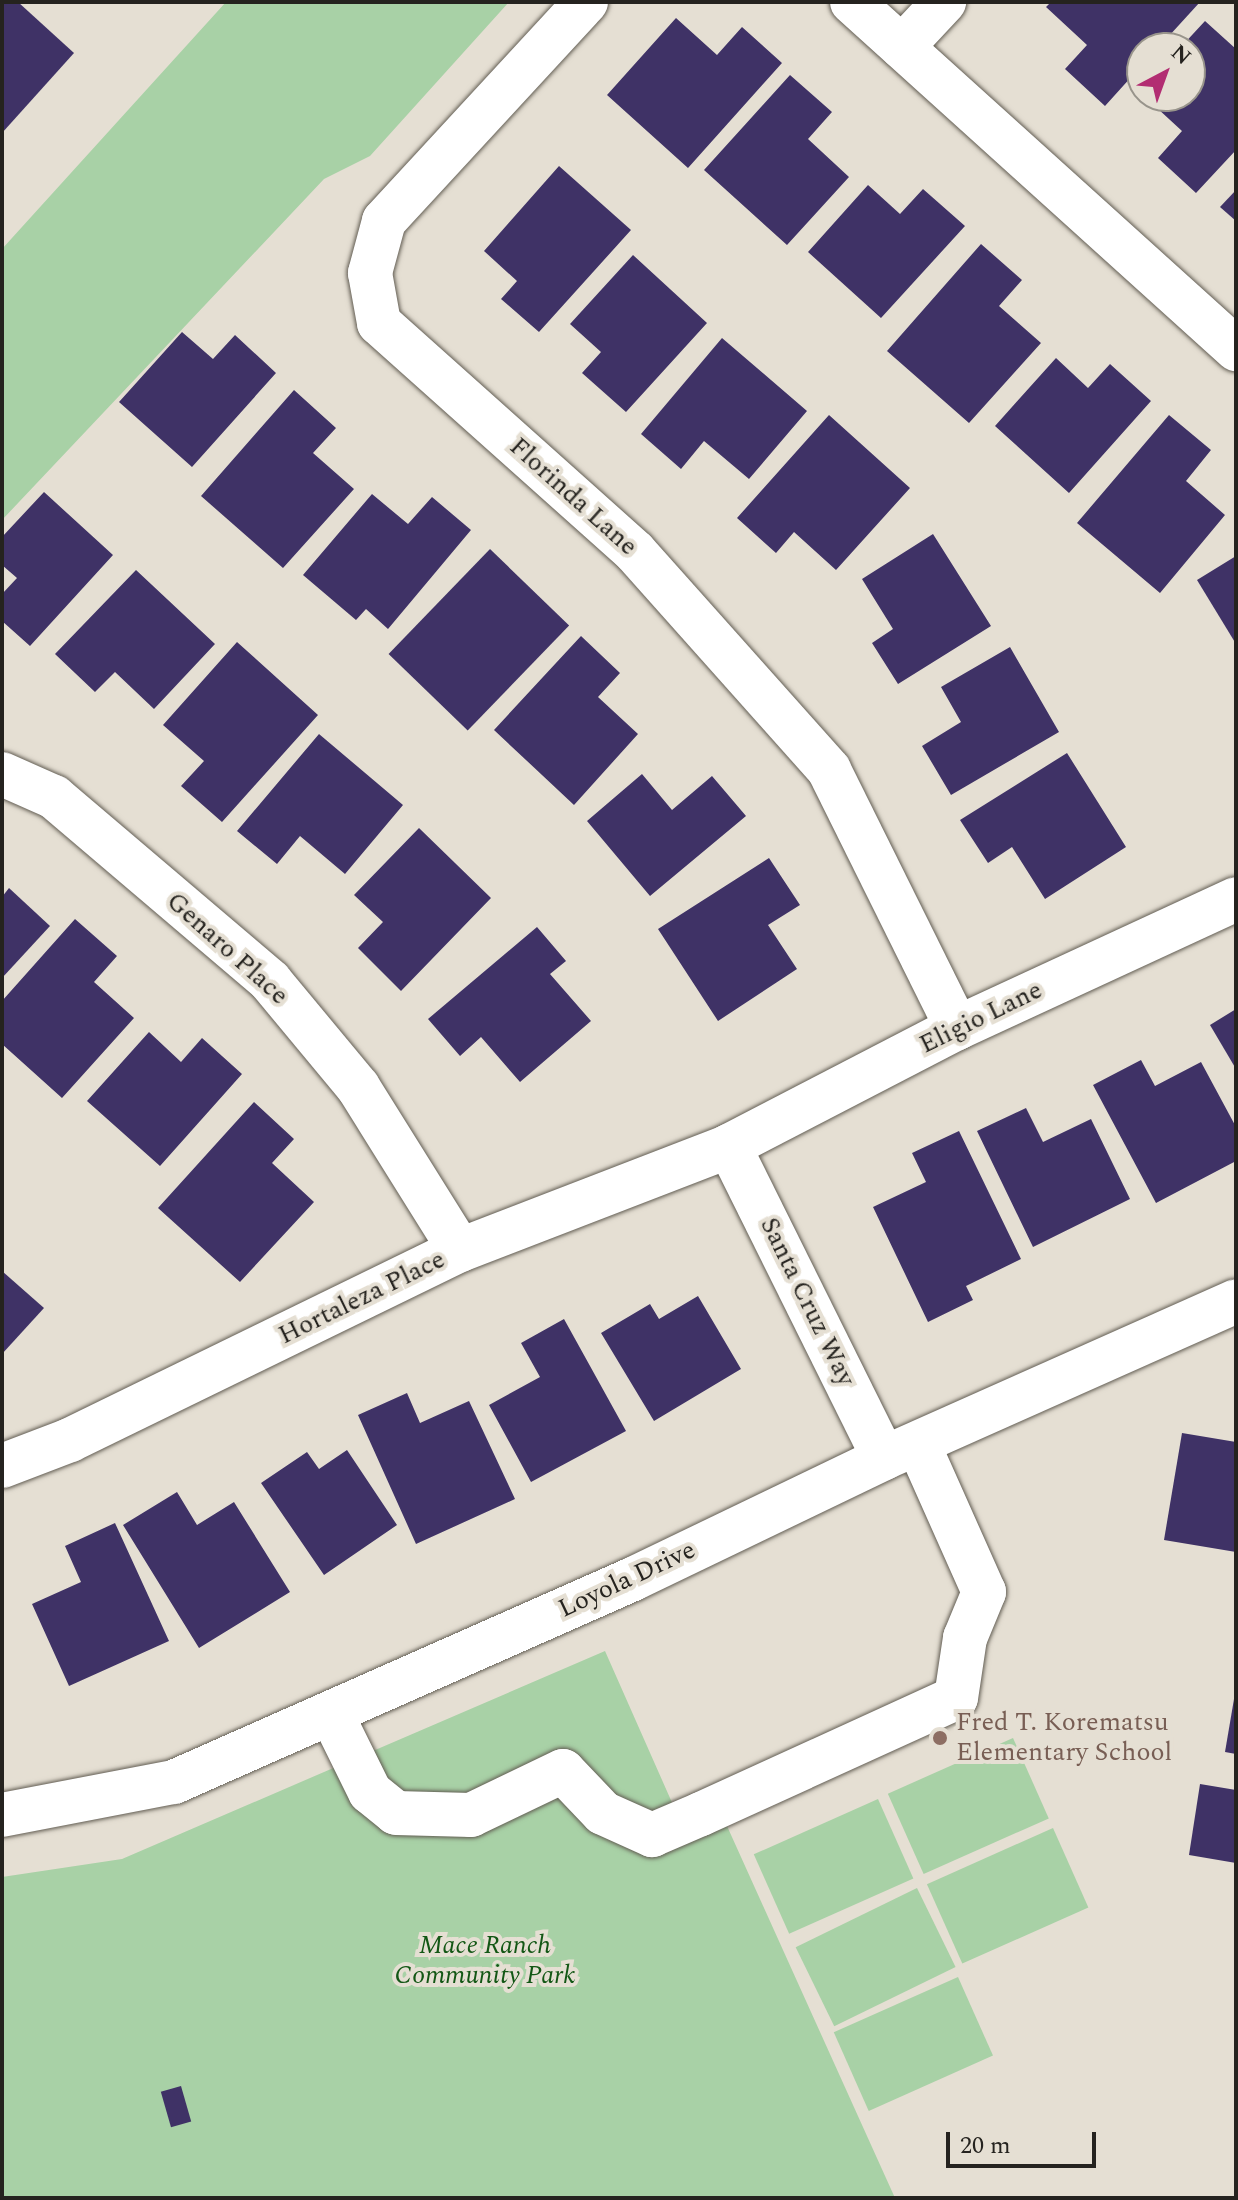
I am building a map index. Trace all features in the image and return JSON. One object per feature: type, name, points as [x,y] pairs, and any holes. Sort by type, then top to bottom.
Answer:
[{"type":"street","name":"Florinda Lane","points":[[586,2],[384,221],[370,273],[379,323],[635,552],[829,770],[957,1028]]},
{"type":"street","points":[[852,2],[1236,349]]},
{"type":"street","points":[[902,47],[944,2]]},
{"type":"street","name":"Genaro Place","points":[[2,774],[54,797],[270,981],[358,1087],[460,1250]]},
{"type":"street","name":"Eligio Lane","points":[[729,1146],[957,1028],[1236,899]]},
{"type":"street","name":"Hortaleza Place","points":[[2,1466],[70,1440],[460,1250],[729,1146]]},
{"type":"street","name":"Santa Cruz Way","points":[[331,1713],[370,1792],[396,1813],[471,1815],[563,1771],[603,1813],[652,1835],[956,1698],[965,1638],[984,1592],[729,1146]]},
{"type":"street","name":"Loyola Drive","points":[[2,1815],[174,1782],[633,1579],[901,1451],[1236,1301]]},
{"type":"green space","points":[[226,2],[509,2],[370,156],[324,179],[2,520],[2,249]]},
{"type":"green space","name":"Mace Ranch Community Park","points":[[605,1651],[689,1841],[727,1826],[895,2198],[2,2198],[2,1877],[122,1859]]},
{"type":"green space","points":[[1013,1738],[1049,1818],[924,1874],[888,1794]]},
{"type":"green space","points":[[878,1799],[913,1878],[789,1934],[754,1854]]},
{"type":"green space","points":[[1053,1828],[1088,1907],[962,1964],[927,1884]]},
{"type":"green space","points":[[917,1888],[956,1967],[834,2026],[796,1947]]},
{"type":"green space","points":[[958,1977],[993,2056],[869,2111],[834,2032]]},
{"type":"building","points":[[2,2],[18,2],[74,53],[2,133]]},
{"type":"building","points":[[1051,2],[1200,2],[1173,32],[1126,32],[1126,83],[1105,106],[1065,69],[1087,45],[1046,7]]},
{"type":"building","points":[[676,18],[717,55],[742,27],[782,63],[688,168],[607,95]]},
{"type":"building","points":[[1205,21],[1236,49],[1236,150],[1196,193],[1158,158],[1182,131],[1161,112],[1206,112],[1206,32],[1195,32]]},
{"type":"building","points":[[790,75],[832,112],[808,139],[849,177],[787,245],[704,170]]},
{"type":"building","points":[[559,166],[631,230],[539,332],[501,299],[517,281],[484,251]]},
{"type":"building","points":[[868,185],[900,214],[923,189],[965,226],[881,318],[808,252]]},
{"type":"building","points":[[1236,190],[1236,221],[1220,207]]},
{"type":"building","points":[[981,244],[1022,280],[999,306],[1041,343],[969,423],[887,351]]},
{"type":"building","points":[[633,255],[707,323],[626,412],[582,373],[601,352],[570,324]]},
{"type":"building","points":[[182,332],[213,359],[235,335],[276,373],[192,467],[119,402]]},
{"type":"building","points":[[722,338],[807,411],[749,479],[704,441],[681,469],[641,434]]},
{"type":"building","points":[[1056,358],[1088,388],[1110,364],[1151,401],[1069,493],[995,426]]},
{"type":"building","points":[[294,390],[336,428],[313,453],[354,489],[283,568],[201,496]]},
{"type":"building","points":[[829,415],[910,488],[836,570],[794,532],[776,553],[737,518]]},
{"type":"building","points":[[1169,415],[1211,450],[1186,481],[1225,515],[1160,593],[1077,523]]},
{"type":"building","points":[[44,492],[113,555],[30,646],[2,621],[2,594],[17,578],[2,565],[2,537]]},
{"type":"building","points":[[372,494],[408,524],[432,497],[471,530],[388,629],[366,609],[356,620],[303,575]]},
{"type":"building","points":[[933,534],[991,626],[898,684],[872,643],[893,629],[862,579]]},
{"type":"building","points":[[490,549],[569,625],[468,730],[389,654]]},
{"type":"building","points":[[1236,556],[1236,644],[1197,580]]},
{"type":"building","points":[[136,570],[215,644],[154,709],[115,672],[95,692],[55,654]]},
{"type":"building","points":[[581,636],[620,673],[598,697],[638,734],[574,805],[494,730]]},
{"type":"building","points":[[237,642],[318,715],[222,822],[181,786],[204,761],[163,725]]},
{"type":"building","points":[[1010,647],[1059,732],[951,795],[922,746],[961,722],[941,687]]},
{"type":"building","points":[[319,734],[403,805],[345,874],[300,836],[277,864],[237,831]]},
{"type":"building","points":[[1067,753],[1126,847],[1045,899],[1012,847],[988,863],[960,820]]},
{"type":"building","points":[[642,774],[672,810],[712,776],[746,816],[650,896],[587,821]]},
{"type":"building","points":[[419,828],[491,898],[401,991],[358,948],[383,922],[354,895]]},
{"type":"building","points":[[769,858],[800,905],[768,925],[797,969],[718,1021],[658,929]]},
{"type":"building","points":[[9,888],[50,926],[2,978],[2,897]]},
{"type":"building","points":[[75,919],[117,956],[94,982],[134,1018],[62,1098],[2,1044],[2,1001]]},
{"type":"building","points":[[537,927],[566,961],[550,974],[591,1021],[520,1082],[481,1037],[460,1056],[428,1019]]},
{"type":"building","points":[[1236,1009],[1236,1069],[1210,1025]]},
{"type":"building","points":[[149,1032],[181,1062],[202,1038],[242,1074],[160,1166],[87,1101]]},
{"type":"building","points":[[1141,1060],[1155,1086],[1201,1062],[1236,1127],[1236,1161],[1156,1203],[1093,1085]]},
{"type":"building","points":[[254,1102],[294,1139],[272,1163],[314,1202],[240,1282],[158,1208]]},
{"type":"building","points":[[1026,1108],[1043,1142],[1091,1119],[1130,1199],[1033,1247],[977,1131]]},
{"type":"building","points":[[959,1131],[1021,1259],[966,1286],[973,1300],[928,1322],[873,1207],[926,1182],[912,1153]]},
{"type":"building","points":[[2,1271],[44,1308],[2,1354]]},
{"type":"building","points":[[698,1296],[741,1369],[654,1421],[601,1333],[650,1304],[659,1319]]},
{"type":"building","points":[[564,1319],[626,1431],[531,1482],[489,1405],[540,1377],[521,1343]]},
{"type":"building","points":[[407,1393],[420,1423],[469,1401],[515,1499],[416,1544],[358,1415]]},
{"type":"building","points":[[1182,1433],[1236,1442],[1236,1552],[1164,1540]]},
{"type":"building","points":[[347,1450],[397,1525],[324,1575],[261,1483],[307,1452],[319,1469]]},
{"type":"building","points":[[177,1492],[197,1525],[234,1502],[290,1592],[199,1648],[123,1525]]},
{"type":"building","points":[[115,1523],[169,1641],[69,1686],[32,1604],[81,1582],[65,1546]]},
{"type":"building","points":[[1236,1699],[1236,1754],[1225,1752]]},
{"type":"building","points":[[1200,1784],[1236,1790],[1236,1863],[1189,1855]]},
{"type":"building","points":[[181,2086],[191,2122],[171,2127],[161,2092]]},
{"type":"place","name":"Fred T. Korematsu Elementary School","points":[[940,1738]]}]
